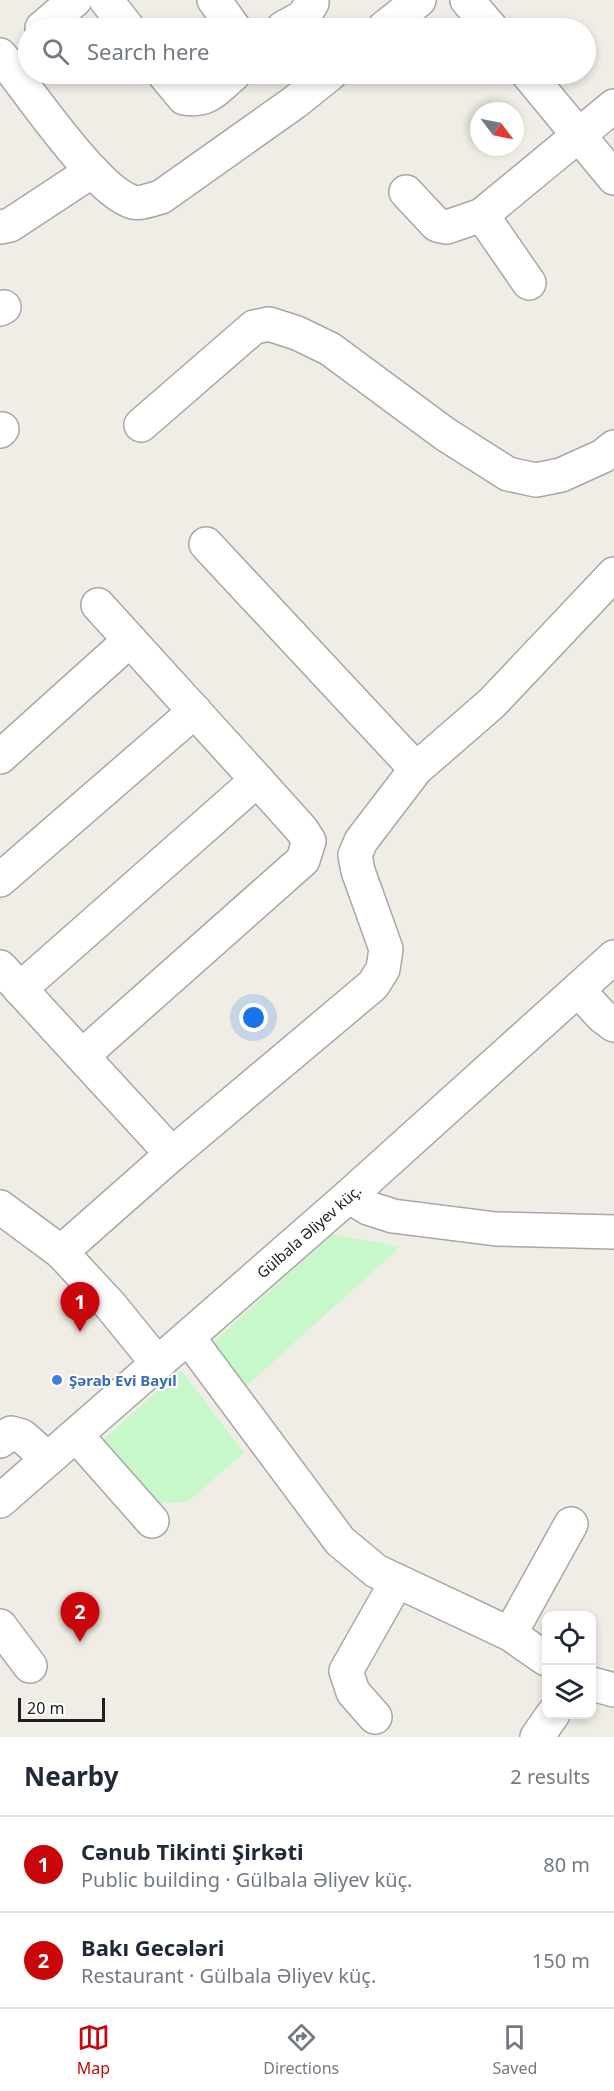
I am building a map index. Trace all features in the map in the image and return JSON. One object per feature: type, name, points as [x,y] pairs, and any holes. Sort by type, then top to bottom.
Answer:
[{"type":"street","points":[[54,18],[75,0]]},
{"type":"street","points":[[106,0],[120,18]]},
{"type":"street","points":[[214,0],[227,18]]},
{"type":"street","points":[[301,18],[312,3],[311,0]]},
{"type":"street","points":[[396,18],[419,0]]},
{"type":"street","points":[[467,0],[482,18]]},
{"type":"street","points":[[8,55],[18,69]]},
{"type":"street","points":[[29,84],[92,171],[112,191],[135,202],[161,197],[318,84]]},
{"type":"street","points":[[172,84],[184,98],[196,100],[209,96],[223,84]]},
{"type":"street","points":[[536,84],[614,178]]},
{"type":"street","points":[[406,192],[437,225],[447,227],[482,216],[614,106]]},
{"type":"street","points":[[0,227],[10,225],[92,171]]},
{"type":"street","points":[[482,216],[529,283]]},
{"type":"street","points":[[141,425],[254,327],[269,324],[297,333],[330,349],[445,434],[508,474],[536,480],[561,475],[603,456],[614,447]]},
{"type":"street","points":[[206,544],[416,769]]},
{"type":"street","points":[[61,1252],[172,1154],[373,986],[383,969],[386,949],[358,871],[355,855],[361,842],[416,769],[492,703],[614,574]]},
{"type":"street","points":[[82,1056],[303,860],[309,841],[302,830],[98,605]]},
{"type":"street","points":[[0,757],[130,640]]},
{"type":"street","points":[[0,880],[195,711]]},
{"type":"street","points":[[172,1154],[10,978],[257,780]]},
{"type":"street","name":"Gülbala Əliyev küç.","points":[[0,1501],[349,1196],[614,957]]},
{"type":"street","points":[[578,990],[602,1016],[614,1025]]},
{"type":"street","points":[[349,1196],[368,1208],[393,1216],[496,1228],[614,1232]]},
{"type":"street","points":[[0,1208],[61,1252],[111,1306],[158,1364]]},
{"type":"street","points":[[188,1337],[340,1541],[376,1571],[510,1634],[542,1656]]},
{"type":"street","points":[[0,1441],[11,1433],[22,1436],[48,1459]]},
{"type":"street","points":[[76,1435],[152,1521]]},
{"type":"street","points":[[510,1634],[571,1524]]},
{"type":"street","points":[[375,1717],[353,1692],[346,1671],[397,1581]]},
{"type":"street","points":[[0,1626],[30,1666]]},
{"type":"street","points":[[596,1685],[614,1690]]},
{"type":"street","points":[[537,1737],[550,1719]]},
{"type":"green space","points":[[332,1234],[400,1247],[242,1390],[208,1347]]},
{"type":"green space","points":[[181,1370],[244,1453],[187,1502],[149,1503],[103,1440]]},
{"type":"place","name":"Cənub Tikinti Şirkəti","points":[[80,1332]]},
{"type":"place","name":"Şərab Evi Bayıl","points":[[57,1380]]},
{"type":"place","name":"Bakı Gecələri","points":[[80,1642]]}]
